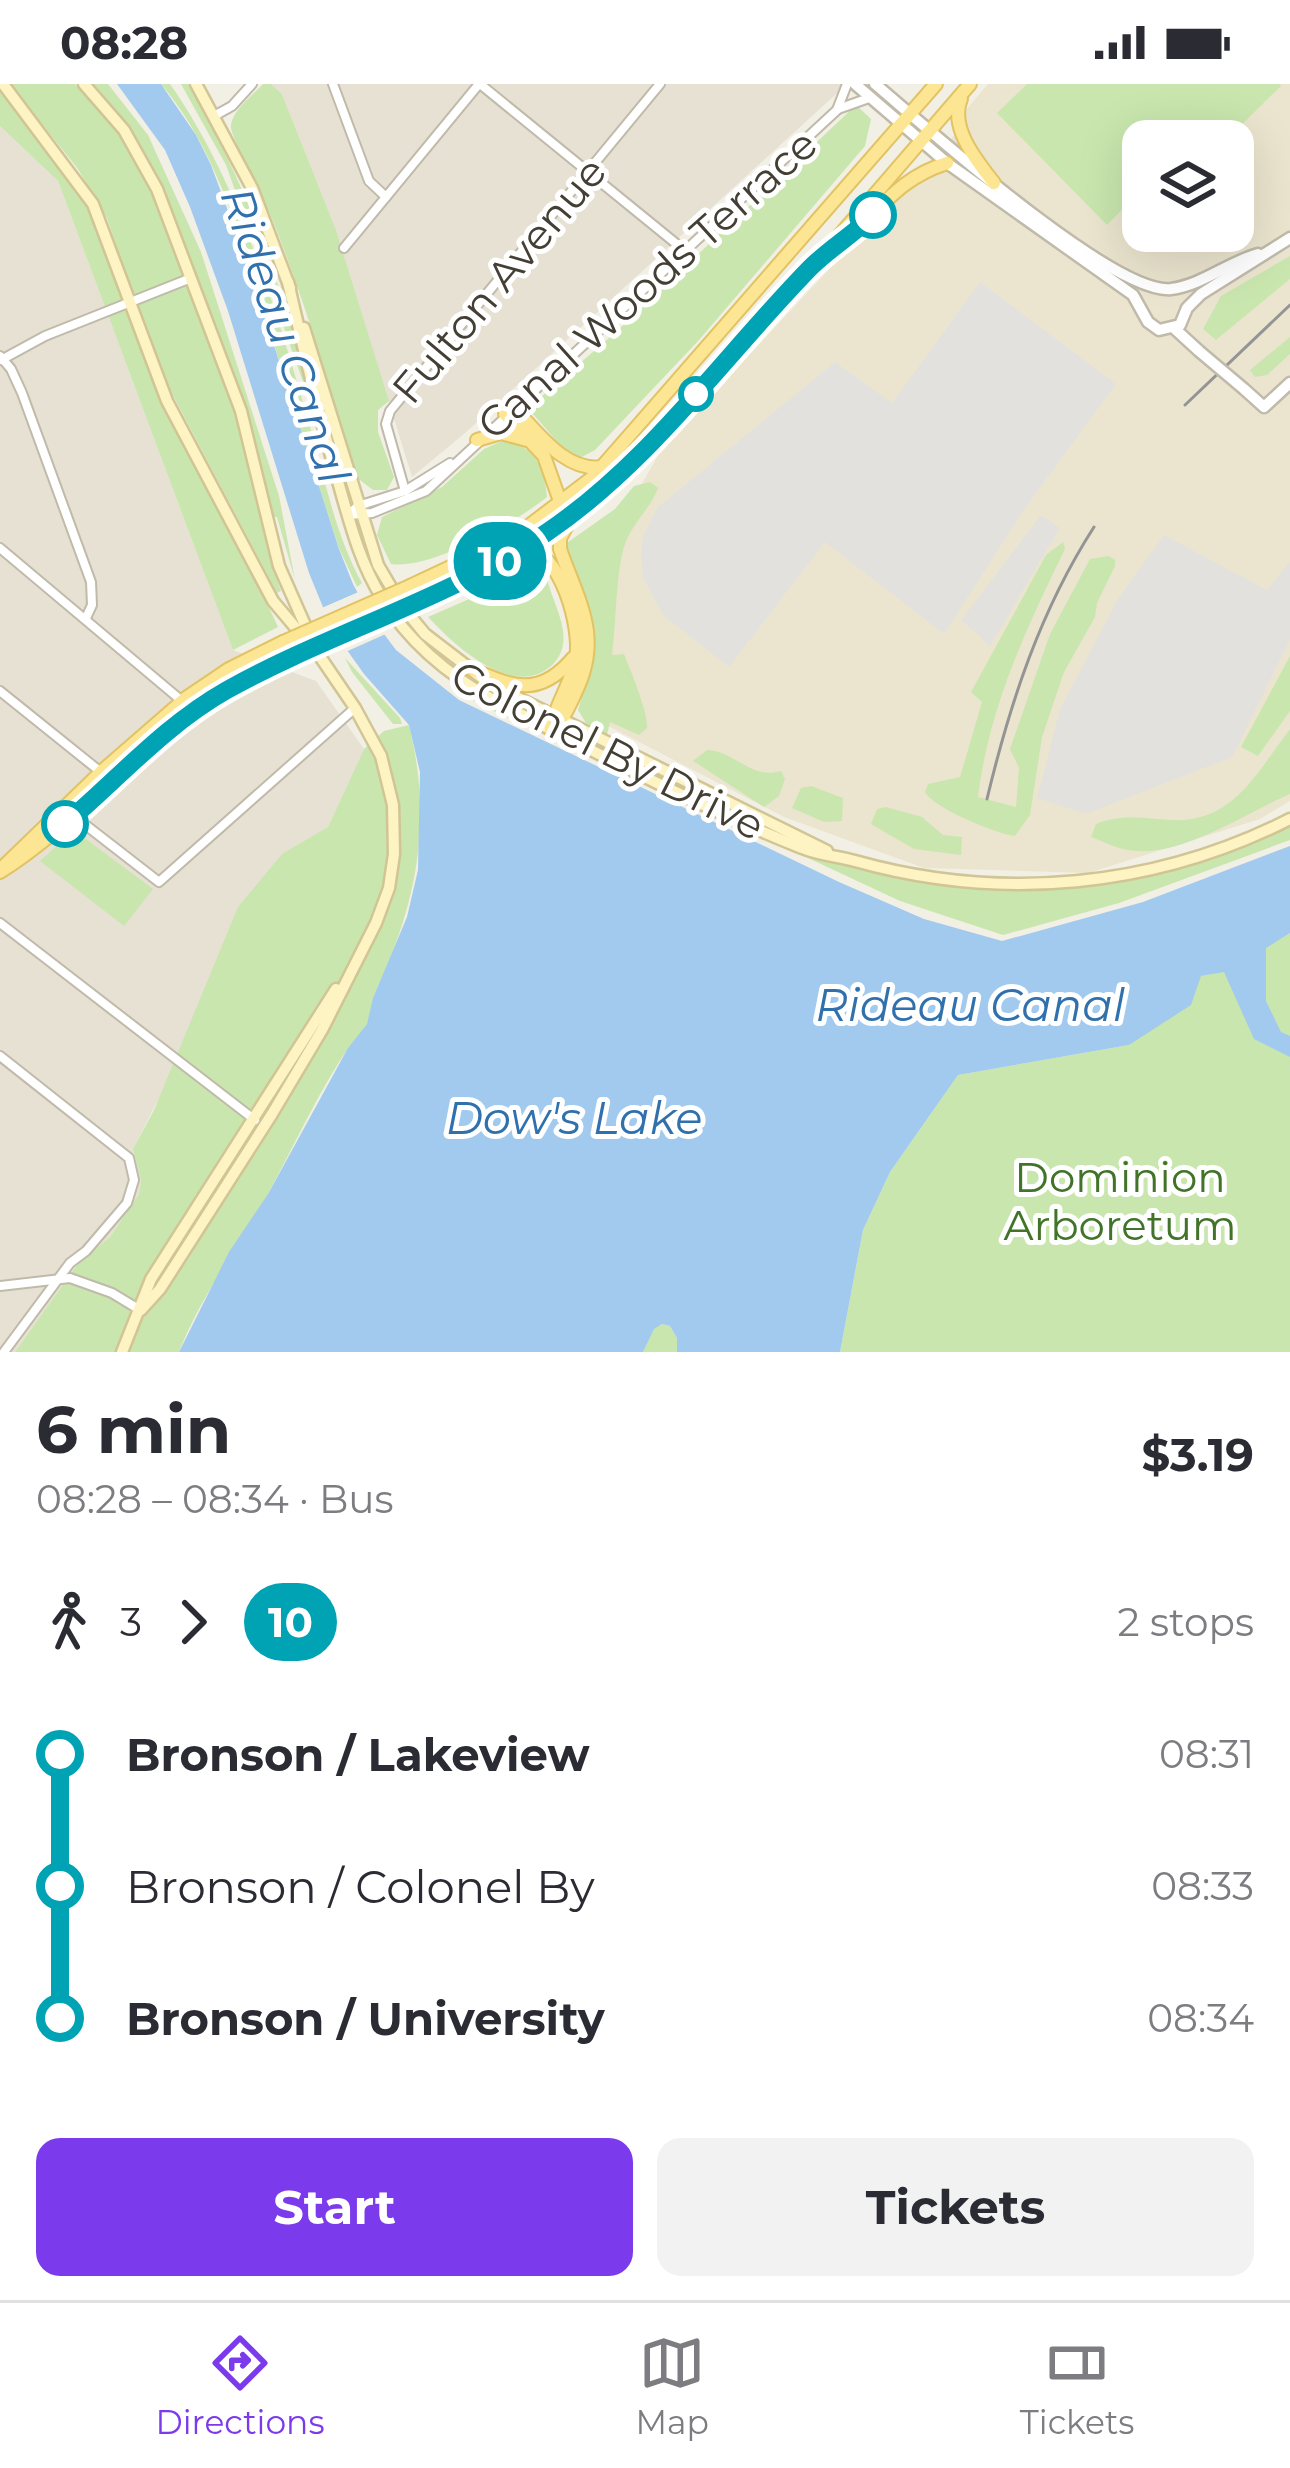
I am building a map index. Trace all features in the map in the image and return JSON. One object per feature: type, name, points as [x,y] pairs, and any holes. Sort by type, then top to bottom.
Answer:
[{"type":"main road","points":[[3,84],[87,193],[105,228],[167,401],[267,590],[322,658]]},
{"type":"main road","points":[[84,84],[141,156],[248,429],[279,566],[322,658],[380,756],[393,805],[388,888],[376,923],[264,1127],[141,1310]]},
{"type":"main road","name":"Colonel By Drive","points":[[196,84],[252,188],[288,282],[356,512],[370,576],[413,638],[471,688],[556,722]]},
{"type":"main road","points":[[0,872],[182,701],[229,669],[497,547],[561,504],[604,467],[936,84]]},
{"type":"main road","points":[[106,777],[191,712],[295,658],[421,603],[518,551],[574,514],[633,462],[967,87]]},
{"type":"main road","points":[[967,87],[957,107],[958,121],[970,150],[994,183]]},
{"type":"main road","points":[[814,264],[862,226],[903,182],[947,164]]},
{"type":"main road","points":[[509,410],[567,460],[604,467]]},
{"type":"main road","points":[[509,410],[544,456],[561,504]]},
{"type":"main road","points":[[477,440],[509,434],[535,444]]},
{"type":"main road","name":"Colonel By Drive","points":[[356,512],[396,598],[425,634],[465,667],[556,722],[802,848],[953,882],[1078,882],[1191,859],[1290,819]]},
{"type":"main road","points":[[556,722],[586,670],[591,643],[560,544],[574,514]]},
{"type":"main road","points":[[518,551],[536,549],[553,564],[574,620],[578,652],[556,722]]},
{"type":"main road","points":[[465,667],[511,685],[530,686],[557,675],[578,652]]},
{"type":"main road","points":[[122,1352],[151,1279],[316,1017],[354,965]]},
{"type":"street","points":[[214,116],[232,106],[252,84]]},
{"type":"street","points":[[333,84],[369,181],[386,197]]},
{"type":"street","points":[[344,248],[480,84],[684,250]]},
{"type":"street","name":"Fulton Avenue","points":[[406,491],[387,416],[661,84]]},
{"type":"street","points":[[851,84],[906,119]]},
{"type":"street","name":"Canal Woods Terrace","points":[[356,512],[417,496],[837,110],[851,84]]},
{"type":"street","points":[[875,84],[925,135],[1125,276],[1182,296],[1187,308]]},
{"type":"street","name":"Canal Woods Terrace","points":[[837,110],[871,98]]},
{"type":"street","points":[[925,135],[947,164],[1133,295],[1153,327],[1174,329],[1264,407],[1290,383]]},
{"type":"street","points":[[1174,329],[1201,294],[1290,238]]},
{"type":"street","points":[[1144,310],[1148,297],[1266,252]]},
{"type":"street","points":[[86,618],[92,605],[91,582],[22,393],[1,358],[192,278]]},
{"type":"street","name":"Canal Woods Terrace","points":[[356,512],[406,491],[456,459]]},
{"type":"street","points":[[0,548],[182,701]]},
{"type":"street","points":[[1,693],[106,777]]},
{"type":"street","points":[[69,812],[159,882],[355,708]]},
{"type":"street","points":[[0,919],[264,1127]]},
{"type":"street","points":[[0,1056],[129,1158],[133,1192],[4,1352]]},
{"type":"street","points":[[0,1286],[70,1278],[141,1310]]},
{"type":"shaded area","points":[[271,84],[847,84],[412,477],[336,230],[282,94]]},
{"type":"shaded area","points":[[988,84],[1290,84],[1290,801],[1260,819],[1088,873],[924,868],[784,817],[585,714],[625,513],[663,447],[961,128],[965,111]]},
{"type":"shaded area","points":[[0,126],[58,181],[233,650],[316,681],[364,749],[328,827],[283,853],[133,1149],[141,1181],[139,1194],[110,1237],[79,1262],[15,1352],[0,1352]]},
{"type":"shaded area","points":[[980,282],[1116,384],[1027,505],[944,634],[825,542],[729,667],[663,615],[643,578],[641,553],[643,536],[658,507],[835,362],[892,403]]},
{"type":"shaded area","points":[[1041,515],[1060,528],[990,646],[961,620]]},
{"type":"shaded area","points":[[1164,535],[1267,590],[1290,562],[1290,640],[1232,757],[1086,814],[1037,798],[1060,709],[1119,597]]},
{"type":"green space","points":[[10,84],[75,84],[120,136],[138,166],[167,229],[235,413],[281,591],[277,593],[156,363],[107,218],[78,169]]},
{"type":"green space","points":[[93,84],[108,84],[148,135],[201,252],[279,496],[295,580],[277,517],[271,517],[232,378],[171,212],[130,131]]},
{"type":"green space","points":[[161,84],[170,84],[194,121],[252,244],[337,523],[362,583],[357,587],[339,548],[227,200],[198,139]]},
{"type":"green space","points":[[181,84],[188,84],[210,123],[247,201],[277,281],[312,407],[226,165]]},
{"type":"green space","points":[[263,84],[271,84],[282,94],[336,230],[389,401],[378,410],[378,432],[394,477],[387,490],[373,490],[356,477],[285,252],[233,135],[234,116]]},
{"type":"green space","points":[[1027,84],[1281,86],[1246,120],[1122,120],[1122,210],[1107,225],[997,113]]},
{"type":"green space","points":[[0,89],[73,180],[91,212],[151,378],[278,627],[233,650],[58,181],[0,126]]},
{"type":"green space","points":[[856,105],[871,119],[865,146],[699,340],[595,450],[578,459],[571,454],[531,412],[533,404]]},
{"type":"green space","points":[[1290,256],[1290,279],[1216,340],[1203,329],[1221,296]]},
{"type":"green space","points":[[1290,337],[1290,354],[1267,375],[1255,377],[1250,370]]},
{"type":"green space","points":[[502,441],[522,447],[536,459],[547,497],[494,531],[449,552],[391,564],[377,535],[382,517],[442,487],[484,449]]},
{"type":"green space","points":[[650,482],[658,488],[621,558],[612,655],[624,654],[647,728],[639,735],[610,722],[607,735],[586,723],[578,710],[595,650],[593,629],[564,545],[615,509],[634,486]]},
{"type":"green space","points":[[1063,542],[1065,549],[1000,700],[978,797],[1016,807],[1019,768],[1010,749],[1050,634],[1090,559],[1109,556],[1115,566],[1095,617],[1064,672],[1042,737],[1030,815],[1015,836],[952,812],[925,792],[928,784],[960,777],[982,702],[971,692],[1046,555]]},
{"type":"green space","points":[[533,564],[547,581],[563,641],[558,658],[536,675],[502,673],[484,664],[428,617],[506,583]]},
{"type":"green space","points":[[1290,656],[1290,711],[1258,756],[1241,747]]},
{"type":"green space","points":[[345,658],[400,718],[402,724],[393,724]]},
{"type":"green space","points":[[455,681],[487,704],[777,842],[906,879],[1035,890],[1100,885],[1227,854],[1290,826],[1290,840],[1119,903],[1003,935],[900,901],[487,708],[451,687]]},
{"type":"green space","points":[[409,725],[420,795],[417,861],[402,926],[368,1022],[327,1082],[179,1352],[15,1352],[79,1262],[110,1237],[139,1194],[141,1181],[133,1149],[154,1110],[238,907],[283,853],[328,827],[364,749],[384,731]]},
{"type":"green space","points":[[1290,729],[1290,794],[1175,846],[1131,851],[1091,837],[1096,824],[1114,819],[1192,819],[1211,814],[1241,792]]},
{"type":"green space","points":[[707,750],[761,772],[781,771],[785,779],[779,796],[764,807],[693,761]]},
{"type":"green space","points":[[811,786],[843,798],[842,821],[824,822],[792,808],[801,788]]},
{"type":"green space","points":[[877,809],[922,817],[943,835],[962,837],[961,855],[914,849],[871,824]]},
{"type":"green space","points":[[79,834],[153,889],[124,926],[40,861],[66,838]]},
{"type":"green space","name":"Dominion Arboretum","points":[[1290,933],[1290,1352],[840,1352],[863,1230],[890,1172],[958,1075],[1129,1045],[1201,976],[1224,971]]},
{"type":"green space","points":[[670,1326],[677,1338],[677,1352],[643,1352],[654,1328]]},
{"type":"water","name":"Dow's Lake","points":[[117,84],[161,84],[211,165],[251,273],[339,549],[369,614],[396,650],[459,700],[839,882],[924,919],[1002,941],[1143,902],[1290,846],[1290,933],[1266,948],[1266,1001],[1281,1032],[1290,1036],[1290,1057],[1254,1039],[1224,972],[1201,976],[1191,1005],[1129,1045],[958,1075],[890,1172],[863,1230],[840,1352],[677,1352],[677,1338],[670,1326],[662,1324],[654,1329],[643,1352],[179,1352],[229,1252],[268,1194],[348,1048],[367,1024],[407,917],[418,870],[420,772],[409,725],[332,629],[309,573],[228,311],[190,207],[165,150]]},
{"type":"pier","points":[[363,590],[388,633],[341,654],[317,610]]},
{"type":"tram line","points":[[1185,405],[1290,305]]},
{"type":"tram line","points":[[987,799],[1029,659],[1058,591],[1094,527]]},
{"type":"bus line","name":"10","points":[[65,824],[191,712],[295,658],[421,603],[518,551],[574,514],[633,462],[814,264],[873,215]]},
{"type":"water label","name":"Rideau Canal","points":[[286,335]]},
{"type":"water label","name":"Rideau Canal","points":[[970,1004]]}]
